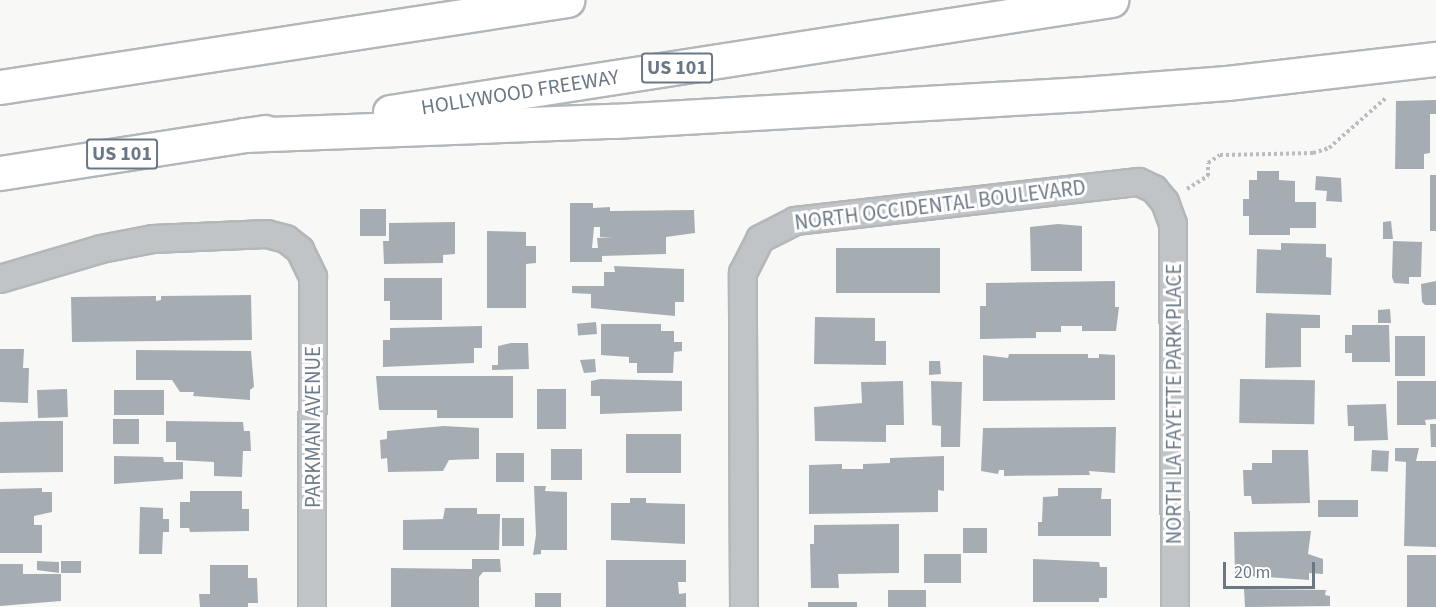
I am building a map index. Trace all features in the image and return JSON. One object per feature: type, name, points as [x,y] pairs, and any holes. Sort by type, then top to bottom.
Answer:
[{"type":"highway","points":[[0,87],[567,0]]},
{"type":"highway","name":"HOLLYWOOD FREEWAY","points":[[0,173],[1111,0]]},
{"type":"highway","points":[[243,135],[614,121],[1083,94],[1238,82],[1436,59]]},
{"type":"street","name":"NORTH OCCIDENTAL BOULEVARD","points":[[744,607],[743,273],[760,239],[795,221],[1139,182],[1154,189],[1165,202]]},
{"type":"street","name":"NORTH LA FAYETTE PARK PLACE","points":[[1165,202],[1173,224],[1175,607]]},
{"type":"street","name":"PARKMAN AVENUE","points":[[0,279],[101,249],[153,239],[267,234],[286,239],[300,250],[313,277],[312,607]]},
{"type":"path","points":[[1194,184],[1208,176],[1208,163],[1220,155],[1313,153],[1329,148],[1390,96]]},
{"type":"building","points":[[1436,100],[1436,114],[1430,114],[1430,153],[1424,154],[1424,169],[1395,169],[1396,101]]},
{"type":"building","points":[[1257,171],[1279,171],[1279,180],[1295,181],[1295,202],[1316,202],[1316,228],[1290,228],[1290,235],[1249,235],[1249,216],[1243,216],[1243,199],[1249,199],[1249,180],[1257,180]]},
{"type":"building","points":[[1430,175],[1436,175],[1436,231],[1430,231]]},
{"type":"building","points":[[1316,176],[1341,178],[1342,202],[1326,201],[1327,191],[1315,190]]},
{"type":"building","points":[[570,203],[593,203],[593,208],[610,207],[610,211],[694,210],[695,233],[666,237],[666,254],[602,256],[602,262],[570,262]],"holes":[[[594,227],[600,227],[600,237],[613,237],[597,238],[598,248],[592,248]]]},
{"type":"building","points":[[360,209],[386,209],[386,236],[360,236]]},
{"type":"building","points":[[1391,221],[1393,239],[1383,239],[1383,222]]},
{"type":"building","points":[[455,222],[455,254],[443,255],[443,263],[384,264],[383,241],[389,241],[389,223]]},
{"type":"building","points":[[1058,224],[1082,226],[1082,271],[1031,271],[1030,227]]},
{"type":"building","points":[[487,231],[526,232],[526,246],[536,246],[536,263],[526,264],[526,308],[487,308]]},
{"type":"building","points":[[1393,241],[1422,242],[1421,277],[1409,277],[1409,284],[1394,283],[1392,277]]},
{"type":"building","points":[[1281,243],[1326,244],[1326,257],[1332,258],[1331,295],[1256,293],[1257,249],[1281,250]]},
{"type":"building","points":[[836,248],[940,248],[940,293],[836,293]]},
{"type":"building","points":[[614,266],[684,269],[684,302],[675,302],[675,316],[591,308],[591,294],[572,293],[572,286],[604,286],[604,272],[615,272]]},
{"type":"building","points":[[384,278],[442,278],[442,320],[390,320],[390,301],[384,301]]},
{"type":"building","points":[[1115,281],[1115,307],[1119,307],[1116,331],[1082,331],[1082,326],[1061,326],[1061,332],[1036,332],[1036,338],[980,339],[980,306],[986,306],[986,283]]},
{"type":"building","points":[[1436,281],[1436,305],[1425,305],[1422,302],[1421,284]]},
{"type":"building","points":[[251,295],[252,340],[72,342],[71,297],[156,296],[156,301],[161,300],[161,296]]},
{"type":"building","points":[[1390,309],[1391,323],[1378,323],[1378,310]]},
{"type":"building","points":[[1266,313],[1320,315],[1320,328],[1301,328],[1301,367],[1265,368]]},
{"type":"building","points":[[815,317],[875,318],[875,341],[886,341],[886,365],[814,364]]},
{"type":"building","points":[[596,322],[597,334],[578,336],[577,324]]},
{"type":"building","points":[[601,324],[661,324],[661,331],[674,331],[674,342],[682,342],[682,351],[674,352],[673,373],[637,373],[637,363],[629,363],[629,357],[601,355]]},
{"type":"building","points":[[1352,325],[1389,325],[1390,362],[1352,362],[1352,353],[1345,353],[1345,335],[1352,335]]},
{"type":"building","points":[[482,326],[482,348],[474,348],[474,363],[383,367],[383,340],[390,340],[390,328]]},
{"type":"building","points":[[1395,336],[1425,336],[1425,376],[1395,376]]},
{"type":"building","points":[[528,343],[529,369],[492,370],[492,365],[498,365],[498,346]]},
{"type":"building","points":[[0,349],[24,349],[23,368],[29,368],[28,403],[0,402]]},
{"type":"building","points":[[136,350],[251,351],[254,387],[250,390],[250,400],[193,396],[194,392],[180,392],[172,380],[136,380]]},
{"type":"building","points":[[1009,354],[1088,354],[1088,358],[1099,358],[1099,354],[1115,355],[1115,400],[983,401],[983,355],[1008,358]]},
{"type":"building","points":[[595,359],[596,372],[584,373],[580,360]]},
{"type":"building","points":[[929,361],[940,361],[941,374],[929,375]]},
{"type":"building","points":[[376,376],[513,376],[513,418],[437,418],[437,410],[379,410]]},
{"type":"building","points":[[600,379],[682,381],[682,411],[600,414],[600,396],[591,396],[591,381]]},
{"type":"building","points":[[1240,379],[1315,380],[1314,424],[1239,423]]},
{"type":"building","points":[[903,381],[904,425],[886,425],[886,442],[815,441],[814,407],[862,403],[861,382]]},
{"type":"building","points":[[931,381],[962,382],[960,447],[941,447],[941,426],[932,425]]},
{"type":"building","points":[[1397,381],[1436,381],[1436,419],[1425,420],[1426,425],[1397,425]]},
{"type":"building","points":[[67,389],[68,417],[38,418],[37,390]]},
{"type":"building","points":[[537,389],[566,389],[566,429],[537,429]]},
{"type":"building","points":[[114,390],[164,390],[164,415],[114,415]]},
{"type":"building","points":[[1386,404],[1388,440],[1354,441],[1354,426],[1348,426],[1347,405]]},
{"type":"building","points":[[113,419],[139,419],[139,444],[113,444]]},
{"type":"building","points":[[63,421],[63,472],[0,473],[0,422]]},
{"type":"building","points":[[166,421],[243,422],[244,431],[250,431],[251,451],[243,451],[242,477],[214,476],[214,462],[176,460],[176,442],[166,442]]},
{"type":"building","points":[[1430,424],[1436,424],[1436,447],[1431,447]]},
{"type":"building","points":[[444,426],[479,428],[479,459],[449,460],[443,471],[388,472],[387,458],[381,459],[380,440],[387,439],[387,431]]},
{"type":"building","points":[[1116,427],[1115,473],[1089,471],[1090,475],[1004,476],[1004,470],[999,470],[998,474],[981,471],[983,428]]},
{"type":"building","points":[[626,434],[681,434],[681,473],[626,473]]},
{"type":"building","points":[[1395,448],[1419,448],[1416,461],[1436,461],[1436,547],[1404,546],[1406,462],[1395,461]]},
{"type":"building","points":[[551,449],[582,449],[582,480],[551,480]]},
{"type":"building","points":[[1272,450],[1308,450],[1310,503],[1252,504],[1251,496],[1244,496],[1243,470],[1252,470],[1252,463],[1272,463]]},
{"type":"building","points":[[1372,450],[1389,451],[1388,472],[1371,471]]},
{"type":"building","points":[[496,453],[524,453],[524,482],[496,482]]},
{"type":"building","points":[[114,456],[163,457],[164,462],[183,462],[183,479],[114,484]]},
{"type":"building","points":[[944,456],[944,491],[938,490],[938,512],[809,514],[809,465],[842,464],[842,469],[863,469],[863,464],[890,463],[890,458]]},
{"type":"building","points":[[534,486],[546,486],[545,491],[567,492],[567,550],[541,550],[541,554],[533,555],[536,535]]},
{"type":"building","points":[[42,488],[42,492],[52,492],[52,512],[34,516],[34,525],[42,525],[42,553],[0,553],[0,489]]},
{"type":"building","points":[[1058,488],[1102,488],[1101,499],[1111,499],[1111,536],[1038,536],[1038,522],[1042,522],[1043,497],[1058,496]]},
{"type":"building","points":[[190,491],[242,491],[242,509],[249,509],[249,531],[190,532],[189,528],[180,528],[180,502],[190,502]]},
{"type":"building","points":[[630,498],[646,498],[646,503],[685,504],[685,544],[611,540],[611,503],[630,503]]},
{"type":"building","points":[[1318,500],[1358,500],[1358,517],[1318,517]]},
{"type":"building","points":[[140,507],[163,508],[163,519],[169,519],[169,532],[163,532],[162,554],[139,554]]},
{"type":"building","points":[[445,508],[477,508],[477,514],[500,514],[499,550],[403,550],[403,520],[443,519]]},
{"type":"building","points":[[502,518],[524,518],[524,546],[502,546]]},
{"type":"building","points":[[899,524],[899,573],[838,574],[839,588],[811,588],[810,544],[814,544],[814,525]]},
{"type":"building","points":[[963,528],[987,528],[987,553],[963,553]]},
{"type":"building","points":[[1311,531],[1308,554],[1323,559],[1323,574],[1309,573],[1309,580],[1235,575],[1234,532]]},
{"type":"building","points":[[924,554],[961,554],[961,583],[924,583]]},
{"type":"building","points":[[1407,555],[1436,555],[1436,607],[1407,607]]},
{"type":"building","points":[[472,559],[500,559],[501,572],[483,572],[479,577],[479,607],[391,607],[391,568],[472,569]]},
{"type":"building","points":[[1033,559],[1099,562],[1100,567],[1107,567],[1107,598],[1099,598],[1099,602],[1033,602]]},
{"type":"building","points":[[606,560],[686,560],[686,582],[678,582],[679,594],[686,593],[686,607],[606,607]]},
{"type":"building","points":[[37,561],[59,562],[59,573],[37,570]]},
{"type":"building","points":[[61,561],[81,561],[81,573],[61,573]]},
{"type":"building","points":[[0,564],[23,564],[23,574],[61,574],[61,601],[0,606]]},
{"type":"building","points":[[210,565],[248,565],[248,578],[257,578],[258,603],[248,603],[248,607],[200,607],[199,594],[210,594]]},
{"type":"building","points":[[1244,589],[1326,590],[1325,595],[1330,596],[1330,606],[1245,607]]},
{"type":"building","points":[[888,590],[926,590],[926,607],[888,607]]},
{"type":"building","points":[[535,593],[561,593],[561,607],[535,607]]},
{"type":"building","points":[[808,602],[857,602],[857,607],[808,607]]}]
